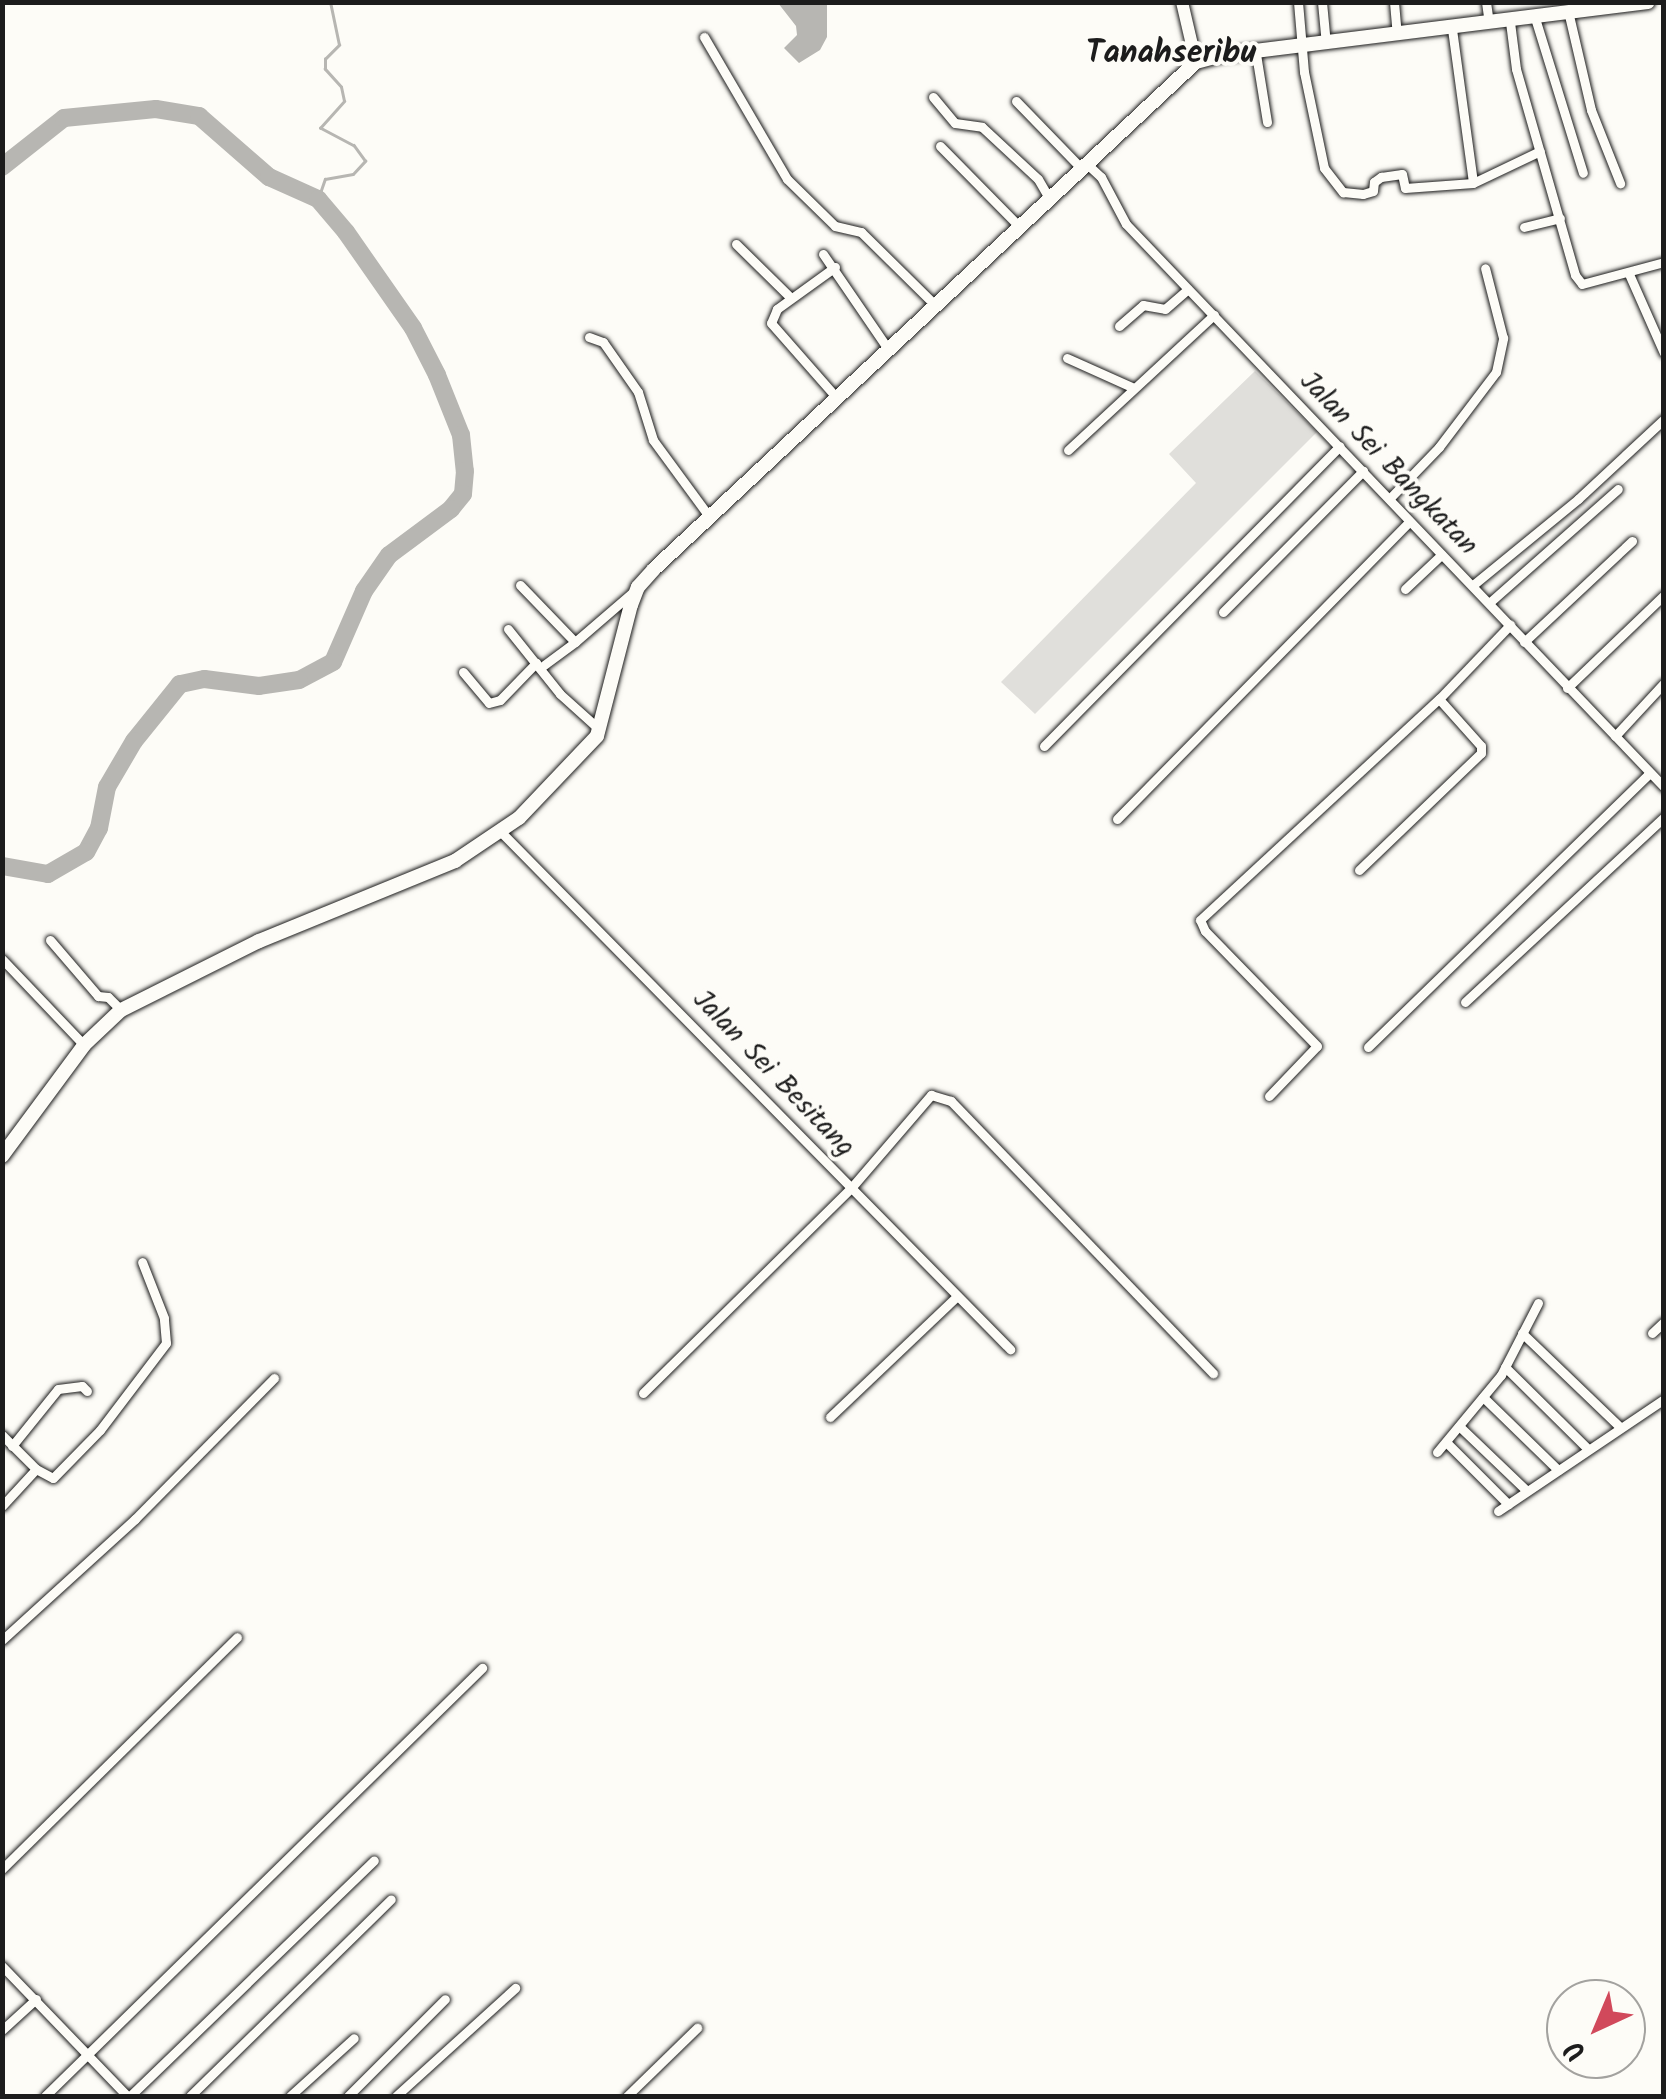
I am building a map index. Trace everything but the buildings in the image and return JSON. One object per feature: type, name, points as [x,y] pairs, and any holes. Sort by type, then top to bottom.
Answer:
[{"type":"main road","points":[[1182,2],[1196,62]]},
{"type":"main road","points":[[2,1156],[84,1044],[121,1010],[259,941],[456,861],[501,832],[543,794],[600,730],[638,588],[708,515],[838,399],[1018,225],[1196,62],[1223,55],[1510,22],[1574,8],[1648,2]]},
{"type":"street","points":[[1298,2],[1302,47],[1324,168],[1343,192],[1374,191],[1374,182],[1381,177],[1402,174],[1405,188],[1474,183],[1540,151]]},
{"type":"street","points":[[1322,2],[1326,44]]},
{"type":"street","points":[[1394,2],[1397,35]]},
{"type":"street","points":[[1486,2],[1489,23]]},
{"type":"street","points":[[1574,8],[1592,110],[1620,184]]},
{"type":"street","points":[[1535,18],[1583,172]]},
{"type":"street","points":[[1510,22],[1516,69],[1582,284],[1664,262]]},
{"type":"street","points":[[1452,29],[1474,183]]},
{"type":"street","points":[[704,37],[787,179],[835,226],[861,232],[935,305]]},
{"type":"street","points":[[1256,54],[1266,122]]},
{"type":"street","points":[[933,97],[955,123],[982,127],[1038,179],[1049,198]]},
{"type":"street","name":"Jalan Sei Bangkatan","points":[[1016,102],[1100,177],[1126,224],[1664,787]]},
{"type":"street","points":[[940,146],[1018,225]]},
{"type":"street","points":[[1524,227],[1560,218]]},
{"type":"street","points":[[736,244],[791,298]]},
{"type":"street","points":[[823,254],[888,349]]},
{"type":"street","points":[[834,267],[771,316],[773,326],[838,399]]},
{"type":"street","points":[[1390,498],[1438,447],[1501,360],[1503,338],[1485,268]]},
{"type":"street","points":[[1629,274],[1664,352]]},
{"type":"street","points":[[1119,326],[1144,305],[1166,309],[1188,290]]},
{"type":"street","points":[[1068,450],[1214,315]]},
{"type":"street","points":[[589,336],[603,342],[638,392],[653,440],[708,515]]},
{"type":"street","points":[[1066,358],[1134,388]]},
{"type":"street","points":[[1473,585],[1578,499],[1664,419]]},
{"type":"street","points":[[1044,746],[1340,446]]},
{"type":"street","points":[[1224,612],[1363,471]]},
{"type":"street","points":[[1489,603],[1618,490]]},
{"type":"street","points":[[1117,818],[1409,522]]},
{"type":"street","points":[[1524,642],[1632,540]]},
{"type":"street","points":[[1405,589],[1441,554]]},
{"type":"street","points":[[520,586],[575,642]]},
{"type":"street","points":[[463,672],[489,704],[500,700],[538,665],[575,642],[638,588]]},
{"type":"street","points":[[1567,688],[1664,594]]},
{"type":"street","points":[[1270,1096],[1317,1046],[1205,931],[1200,920],[1438,699],[1510,625]]},
{"type":"street","points":[[508,629],[560,694],[600,730]]},
{"type":"street","points":[[1615,736],[1664,683]]},
{"type":"street","points":[[1359,870],[1481,754],[1481,746],[1438,699]]},
{"type":"street","points":[[1368,1047],[1650,773]]},
{"type":"street","points":[[1465,1002],[1664,817]]},
{"type":"street","name":"Jalan Sei Besitang","points":[[501,832],[1010,1348]]},
{"type":"street","points":[[50,940],[98,996],[108,997],[121,1010]]},
{"type":"street","points":[[2,959],[84,1044]]},
{"type":"street","points":[[643,1393],[851,1188],[928,1096],[944,1097],[1048,1198],[1212,1373]]},
{"type":"street","points":[[2,1435],[49,1478],[59,1474],[166,1343],[164,1318],[142,1262]]},
{"type":"street","points":[[830,1417],[956,1297]]},
{"type":"street","points":[[1438,1452],[1505,1368],[1538,1303]]},
{"type":"street","points":[[1652,1333],[1664,1322]]},
{"type":"street","points":[[1522,1333],[1620,1427]]},
{"type":"street","points":[[1505,1368],[1588,1449]]},
{"type":"street","points":[[2,1640],[135,1519],[274,1378]]},
{"type":"street","points":[[12,1446],[58,1389],[82,1386],[87,1391]]},
{"type":"street","points":[[1482,1397],[1558,1470]]},
{"type":"street","points":[[1498,1511],[1664,1398]]},
{"type":"street","points":[[1459,1426],[1527,1491]]},
{"type":"street","points":[[1446,1442],[1508,1504]]},
{"type":"street","points":[[2,1506],[36,1469]]},
{"type":"street","points":[[2,1868],[238,1636]]},
{"type":"street","points":[[45,2096],[482,1668]]},
{"type":"street","points":[[2,1966],[128,2096],[374,1860]]},
{"type":"street","points":[[190,2096],[391,1899]]},
{"type":"street","points":[[2,1984],[12,1976]]},
{"type":"street","points":[[396,2096],[516,1988]]},
{"type":"street","points":[[2,2030],[36,1999]]},
{"type":"street","points":[[348,2096],[446,1999]]},
{"type":"street","points":[[626,2096],[697,2028]]},
{"type":"street","points":[[290,2096],[354,2038]]},
{"type":"shaded area","points":[[778,3],[827,3],[827,37],[820,50],[799,63],[784,48],[797,35],[796,26]]},
{"type":"shaded area","points":[[1255,371],[1317,432],[1035,714],[1001,682],[1196,483],[1169,454]]},
{"type":"waterway","points":[[318,199],[325,179],[353,174],[365,161],[354,146],[320,128],[344,101],[341,87],[325,69],[325,59],[339,45],[330,2]]},
{"type":"waterway","points":[[2,167],[64,118],[156,109],[199,116],[269,177],[318,199],[346,232],[413,328],[437,375],[461,435],[465,471],[463,494],[451,509],[389,555],[364,591],[333,662],[299,680],[259,686],[204,679],[180,684],[134,741],[107,787],[99,828],[86,852],[48,874],[2,866]]},
{"type":"district","name":"Tanahseribu","points":[[1171,54]]}]
